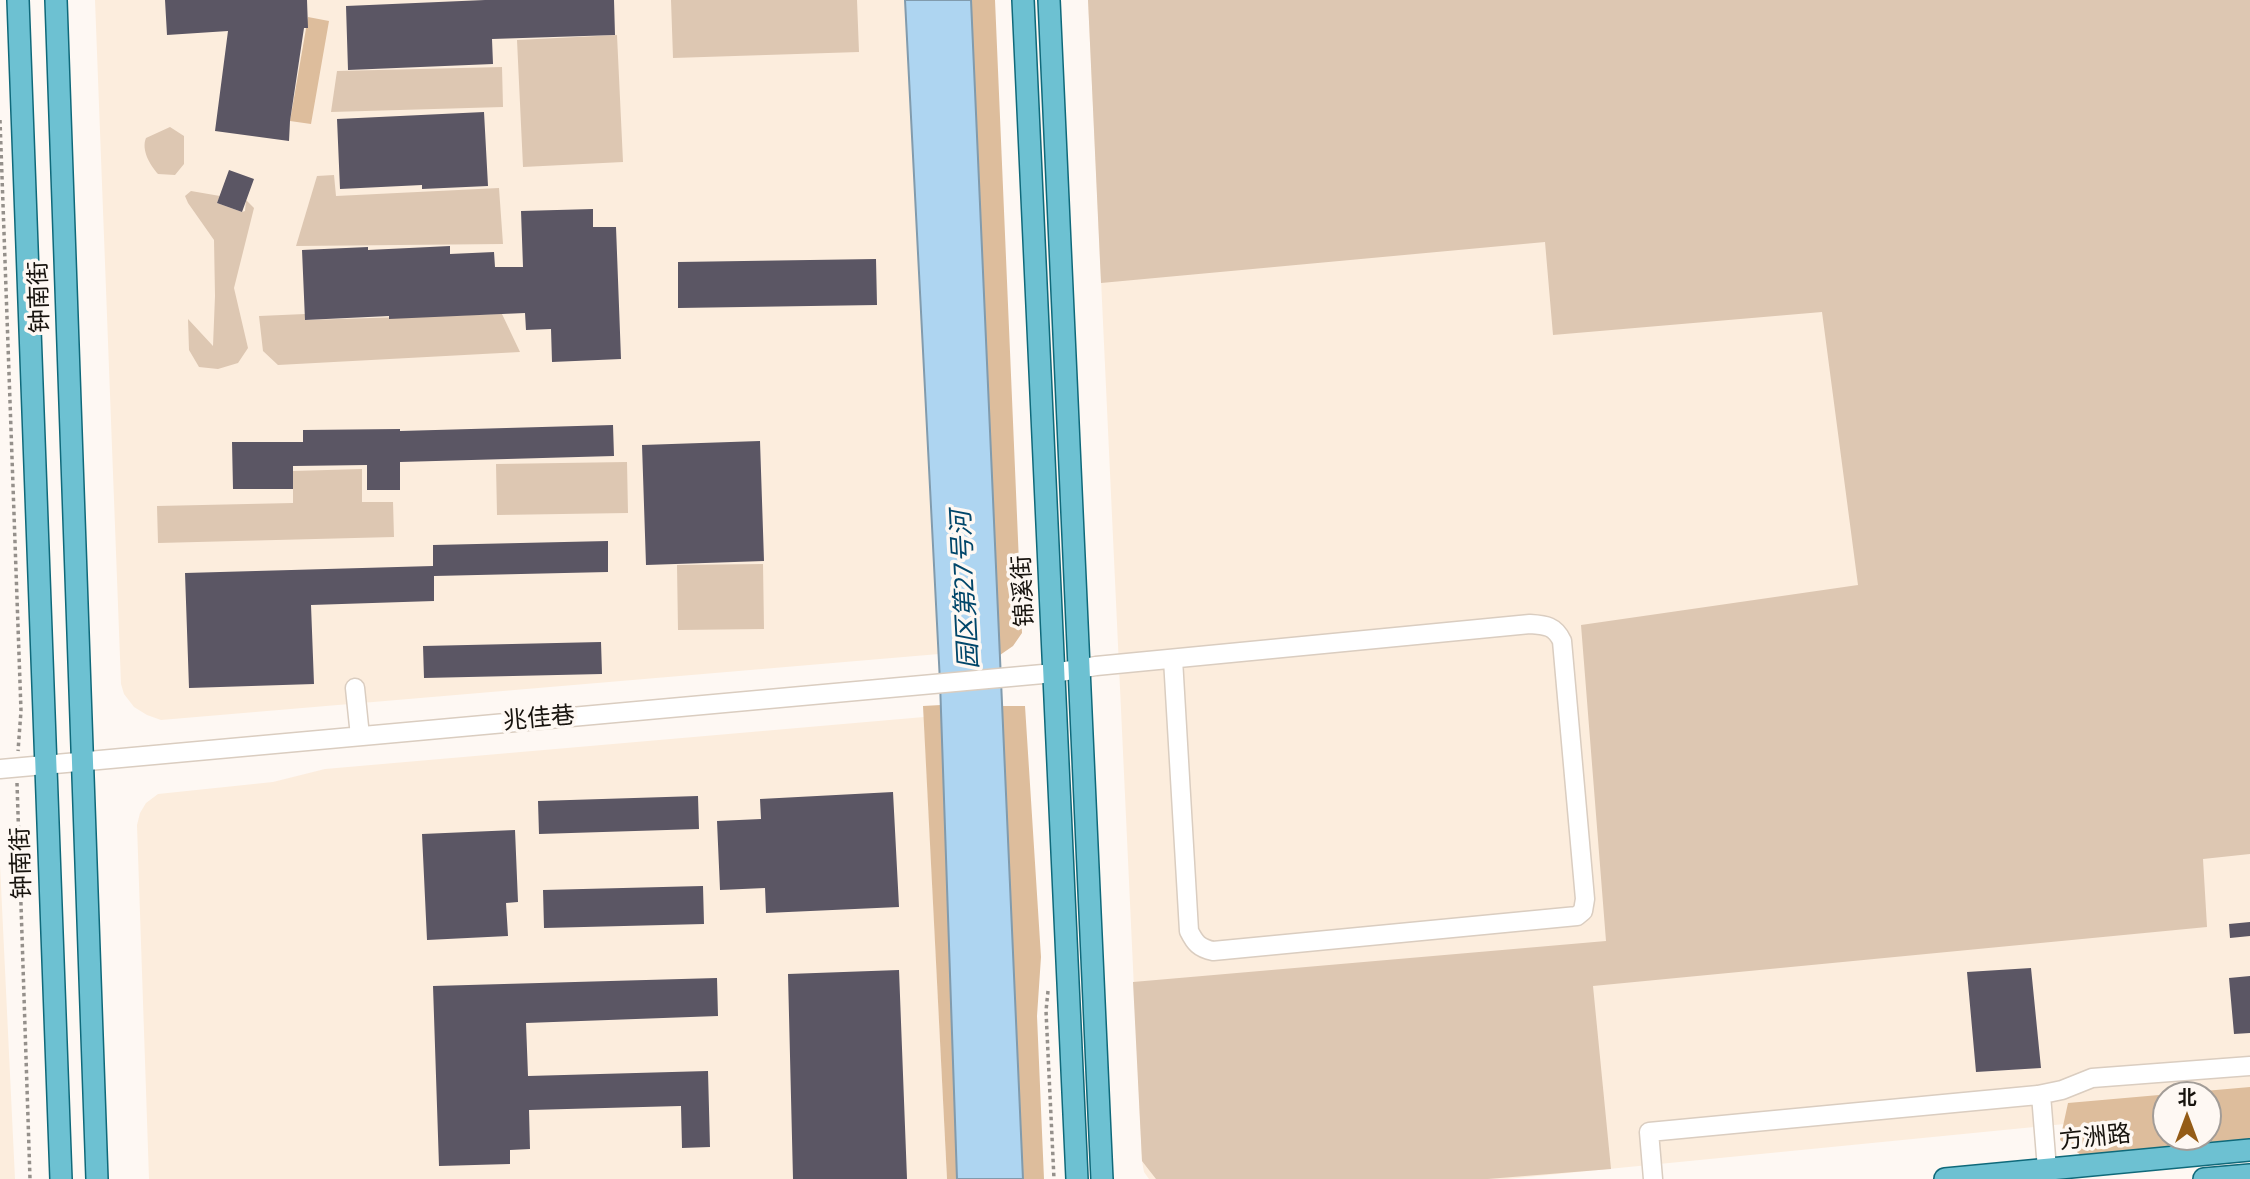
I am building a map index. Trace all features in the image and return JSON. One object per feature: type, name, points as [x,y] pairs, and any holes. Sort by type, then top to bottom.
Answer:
[{"type":"main road","name":"钟南街","points":[[18,0],[61,1179]]},
{"type":"main road","name":"钟南街","points":[[56,0],[97,1179]]},
{"type":"main road","name":"锦溪街","points":[[1023,0],[1077,1179]]},
{"type":"main road","name":"锦溪街","points":[[1049,0],[1102,1179]]},
{"type":"main road","name":"方洲路","points":[[1945,1179],[2250,1150]]},
{"type":"main road","points":[[2204,1179],[2250,1175]]},
{"type":"street","name":"兆佳巷","points":[[9,768],[940,681],[1054,673],[1173,659],[1530,624],[1548,626],[1558,631],[1562,641],[1585,899],[1583,911],[1577,916],[1213,951],[1203,949],[1195,943],[1189,931],[1173,659]]},
{"type":"street","points":[[355,688],[360,736]]},
{"type":"street","points":[[1653,1179],[1649,1132],[2041,1095],[2092,1078],[2250,1066]]},
{"type":"street","points":[[2041,1095],[2047,1169]]},
{"type":"path","points":[[0,120],[21,711],[9,768],[16,808],[30,1179]]},
{"type":"shaded area","points":[[95,0],[905,0],[939,654],[161,720],[134,707],[124,694],[121,684]]},
{"type":"shaded area","points":[[671,0],[857,0],[859,52],[673,58]]},
{"type":"shaded area","points":[[971,0],[995,0],[1022,633],[1013,646],[1000,655]]},
{"type":"shaded area","points":[[1088,0],[2250,0],[2250,1105],[2222,1098],[2222,1081],[2152,1081],[2152,1115],[1507,1179],[1149,1179],[1144,1172]]},
{"type":"shaded area","points":[[1088,0],[2250,0],[2250,854],[2203,859],[2207,927],[1593,986],[1611,1169],[1488,1179],[1156,1179],[1142,1161],[1133,982],[1606,941],[1581,625],[1858,585],[1822,312],[1553,335],[1545,242],[1101,283]]},
{"type":"shaded area","points":[[308,17],[329,21],[311,124],[290,121]]},
{"type":"shaded area","points":[[617,35],[623,162],[523,167],[517,40]]},
{"type":"shaded area","points":[[502,67],[503,107],[331,112],[337,71]]},
{"type":"shaded area","points":[[170,127],[184,136],[184,164],[175,175],[158,174],[147,157],[146,138]]},
{"type":"shaded area","points":[[334,175],[336,196],[499,188],[503,244],[296,246],[317,176]]},
{"type":"shaded area","points":[[191,191],[220,196],[217,203],[242,212],[245,211],[246,200],[254,208],[234,288],[248,348],[238,363],[218,369],[199,367],[189,350],[188,319],[213,346],[215,296],[214,240],[188,203],[185,196]]},
{"type":"shaded area","points":[[305,314],[306,320],[502,314],[520,352],[278,365],[263,351],[259,316]]},
{"type":"shaded area","points":[[627,462],[628,513],[497,515],[496,464]]},
{"type":"shaded area","points":[[362,469],[362,502],[393,502],[394,537],[158,543],[157,506],[293,503],[293,471]]},
{"type":"shaded area","points":[[763,564],[764,629],[678,630],[677,565]]},
{"type":"shaded area","points":[[941,705],[957,1179],[947,1179],[923,706]]},
{"type":"shaded area","points":[[1002,706],[1025,706],[1041,957],[1037,1016],[1044,1179],[1023,1179]]},
{"type":"shaded area","points":[[924,717],[947,1179],[149,1179],[137,825],[146,803],[158,794],[273,782],[325,769]]},
{"type":"shaded area","points":[[0,865],[15,1179],[0,1179]]},
{"type":"shaded area","points":[[2250,1087],[2250,1140],[2222,1142],[2222,1089]]},
{"type":"shaded area","points":[[2152,1096],[2152,1149],[2081,1155],[2060,1140],[2068,1103]]},
{"type":"water","name":"园区第27号河","points":[[905,0],[971,0],[1023,1179],[957,1179],[940,682]]},
{"type":"building","points":[[165,0],[307,0],[308,28],[304,28],[289,141],[215,131],[228,31],[167,35]]},
{"type":"building","points":[[485,0],[614,0],[615,35],[492,39],[493,64],[348,70],[346,6]]},
{"type":"building","points":[[484,112],[488,186],[422,189],[422,185],[340,189],[337,119]]},
{"type":"building","points":[[229,170],[254,179],[242,212],[217,203]]},
{"type":"building","points":[[593,209],[593,227],[616,227],[621,359],[552,362],[551,329],[526,330],[525,313],[305,320],[302,250],[450,246],[450,254],[494,252],[495,267],[523,267],[521,211]]},
{"type":"building","points":[[876,259],[877,305],[678,308],[678,262]]},
{"type":"building","points":[[613,425],[614,456],[400,462],[400,490],[367,490],[367,465],[293,466],[293,489],[233,489],[232,442],[303,442],[303,430],[400,431]]},
{"type":"building","points":[[760,441],[764,561],[646,565],[642,445]]},
{"type":"building","points":[[608,541],[608,572],[434,576],[434,601],[311,605],[314,684],[189,688],[185,573],[433,566],[433,545]]},
{"type":"building","points":[[601,642],[602,674],[424,678],[423,646]]},
{"type":"building","points":[[893,792],[899,907],[766,913],[765,888],[720,890],[717,821],[761,819],[760,799]]},
{"type":"building","points":[[698,796],[699,829],[539,834],[538,801]]},
{"type":"building","points":[[515,830],[518,902],[506,903],[508,936],[427,940],[422,834]]},
{"type":"building","points":[[703,886],[704,924],[544,928],[543,890]]},
{"type":"building","points":[[2250,922],[2250,936],[2230,938],[2229,924]]},
{"type":"building","points":[[2031,968],[2041,1068],[1976,1072],[1967,972]]},
{"type":"building","points":[[899,970],[907,1179],[793,1179],[788,974]]},
{"type":"building","points":[[2250,976],[2250,1033],[2234,1034],[2229,978]]},
{"type":"building","points":[[717,978],[718,1016],[526,1023],[528,1076],[708,1071],[710,1147],[682,1148],[681,1106],[529,1110],[530,1149],[510,1150],[510,1164],[439,1166],[433,986]]}]
